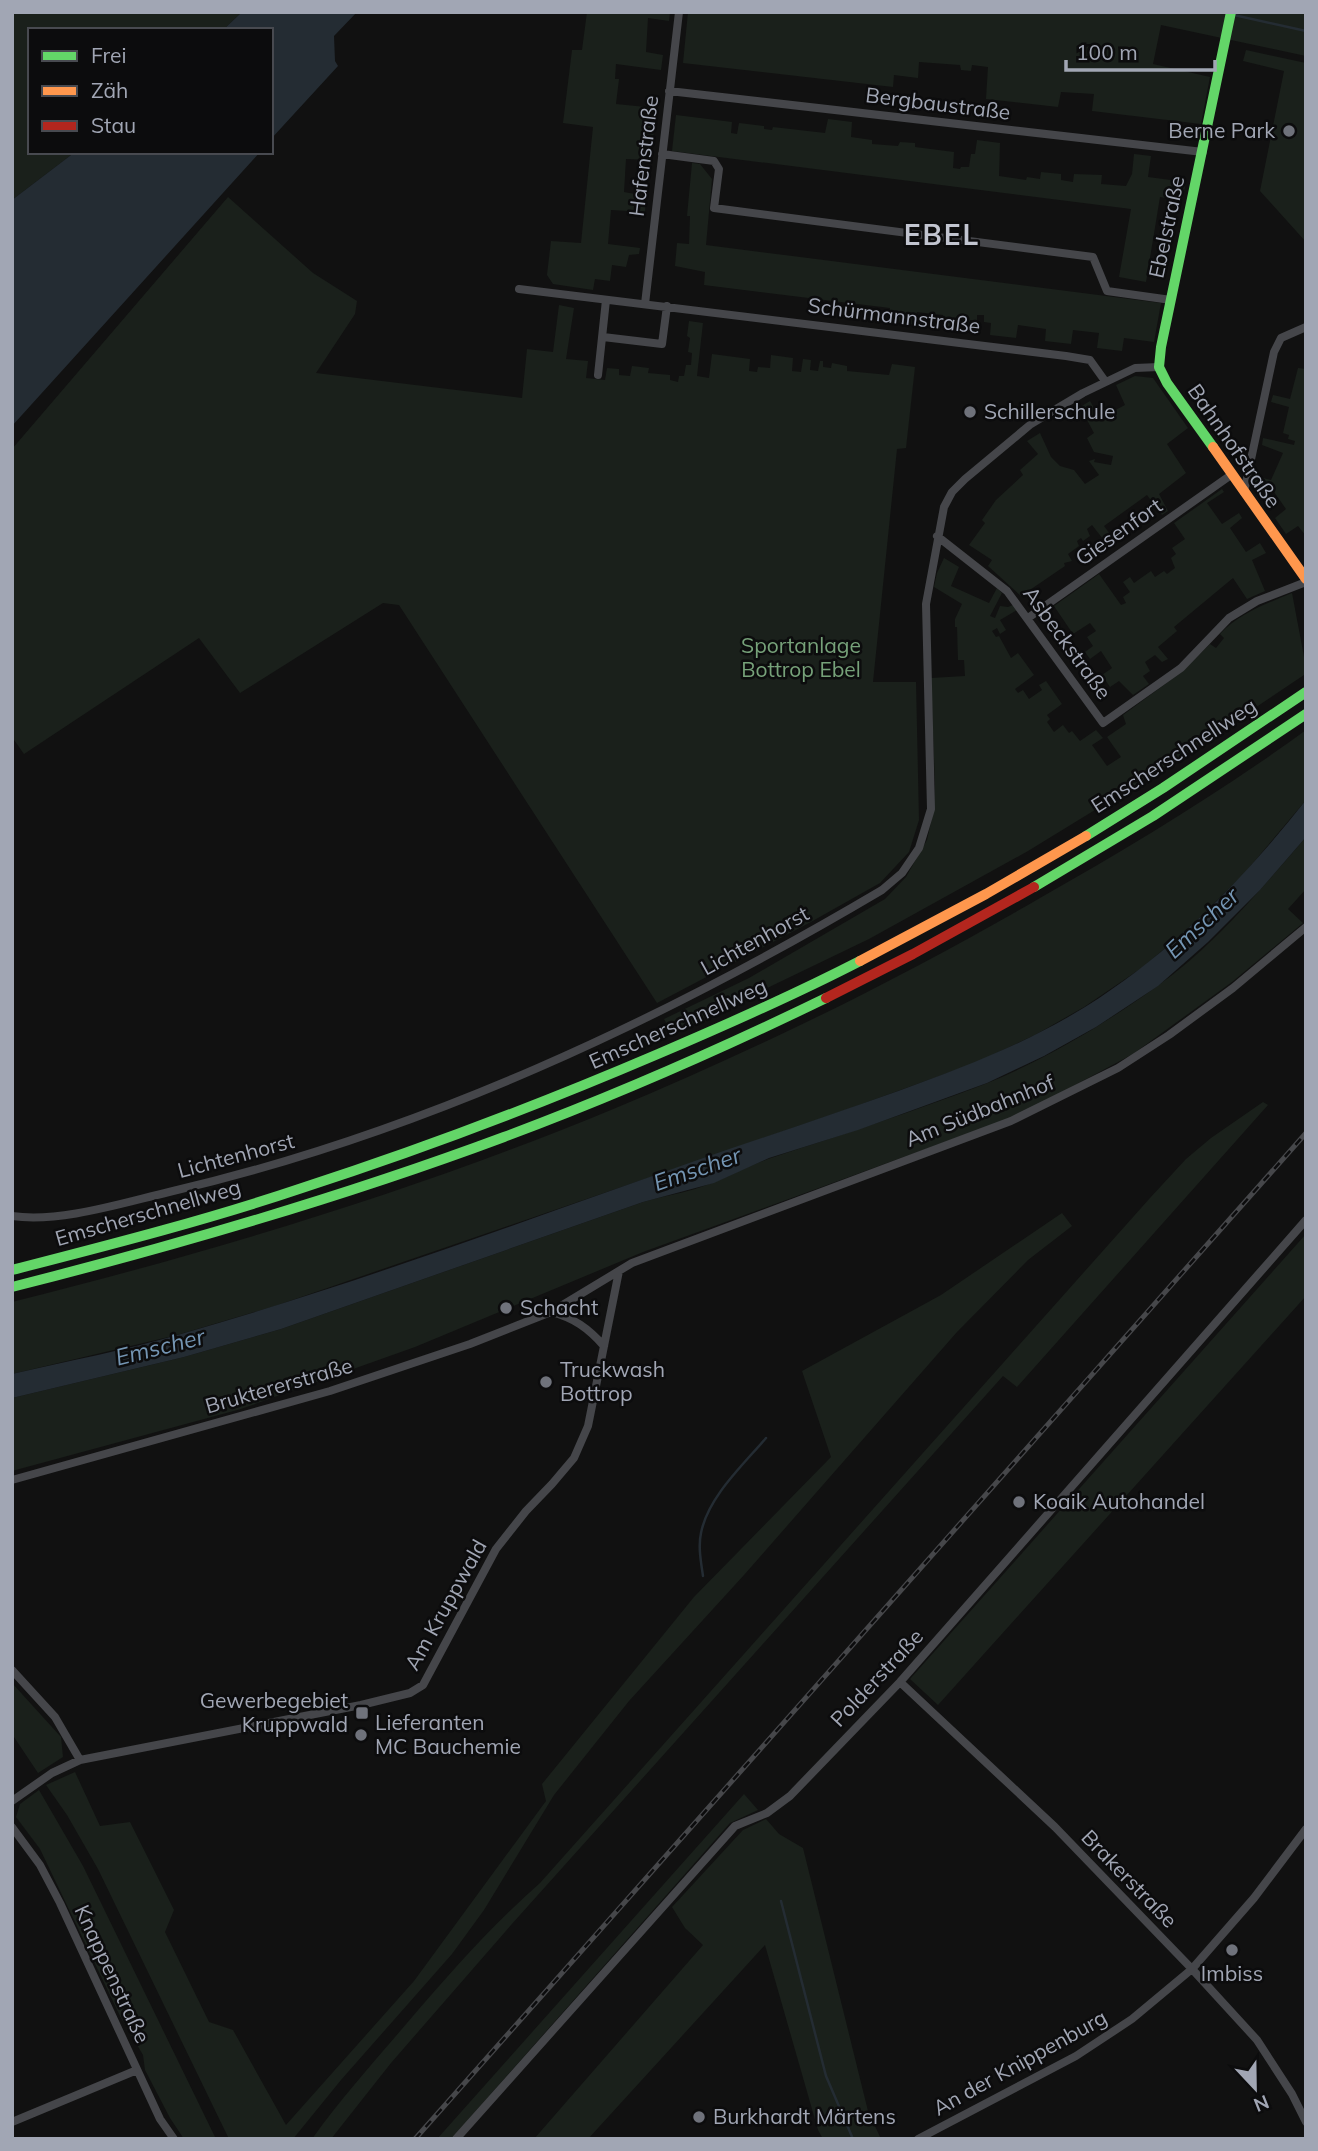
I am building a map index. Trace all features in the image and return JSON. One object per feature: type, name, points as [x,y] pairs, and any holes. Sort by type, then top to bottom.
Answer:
[{"type":"main road","name":"Ebelstraße","points":[[1158,367],[1231,12]]},
{"type":"main road","name":"Bahnhofstraße","points":[[1158,367],[1306,581]]},
{"type":"main road","name":"Emscherschnellweg","points":[[12,1270],[98,1249],[291,1193],[431,1146],[667,1052],[855,963],[1029,869],[1116,818],[1306,692]]},
{"type":"main road","name":"Emscherschnellweg","points":[[12,1287],[293,1211],[496,1140],[664,1073],[863,979],[957,930],[1125,832],[1306,714]]},
{"type":"street","name":"Hafenstraße","points":[[645,304],[679,12]]},
{"type":"street","name":"Bergbaustraße","points":[[669,91],[1203,152]]},
{"type":"street","points":[[662,154],[713,161],[719,169],[714,208],[1093,257],[1107,291],[1171,300]]},
{"type":"street","name":"Schürmannstraße","points":[[519,289],[1090,360],[1105,381]]},
{"type":"street","points":[[598,375],[606,300]]},
{"type":"street","points":[[603,337],[662,344],[667,306]]},
{"type":"street","points":[[1244,492],[1274,352],[1281,338],[1306,327]]},
{"type":"street","name":"Lichtenhorst","points":[[12,1216],[44,1217],[71,1213],[207,1183],[335,1146],[417,1118],[496,1087],[667,1007],[883,890],[902,873],[919,848],[931,809],[926,604],[944,507],[952,492],[965,479],[1031,424],[1105,381],[1135,368],[1158,367]]},
{"type":"street","name":"Giesenfort","points":[[1028,618],[1231,474]]},
{"type":"street","name":"Asbeckstraße","points":[[937,536],[1007,591],[1103,723],[1181,668],[1229,618],[1256,601],[1306,581]]},
{"type":"street","name":"Am Südbahnhof","points":[[632,1263],[1011,1121],[1070,1094],[1118,1068],[1169,1035],[1233,988],[1306,927]]},
{"type":"street","name":"Polderstraße","points":[[456,2139],[736,1826],[767,1813],[790,1796],[900,1682],[1306,1220]]},
{"type":"street","name":"Bruktererstraße","points":[[12,1480],[330,1391],[458,1348],[551,1312],[632,1263]]},
{"type":"street","name":"Am Kruppwald","points":[[12,1801],[52,1773],[80,1760],[361,1705],[410,1693],[423,1685],[496,1549],[574,1458],[588,1426],[620,1271]]},
{"type":"street","points":[[551,1312],[570,1317],[587,1327],[604,1346]]},
{"type":"street","points":[[12,1670],[55,1717],[80,1760]]},
{"type":"street","name":"Brakerstraße","points":[[900,1682],[1055,1828],[1192,1969],[1257,2040],[1292,2094],[1306,2122]]},
{"type":"street","name":"Knappenstraße","points":[[12,1827],[40,1865],[60,1903],[136,2070],[160,2119],[174,2139]]},
{"type":"street","name":"An der Knippenburg","points":[[918,2139],[1076,2056],[1132,2019],[1192,1969],[1254,1898],[1306,1829]]},
{"type":"street","points":[[12,2122],[136,2070]]},
{"type":"street","points":[[12,2109],[23,2117]]},
{"type":"green space","points":[[12,12],[242,12],[225,28],[28,28],[28,154],[72,154],[12,200]]},
{"type":"green space","points":[[587,12],[670,12],[669,21],[648,18],[646,52],[663,55],[661,70],[616,64],[615,79],[619,79],[616,104],[656,108],[651,160],[626,159],[624,192],[646,196],[645,212],[611,210],[608,244],[640,248],[639,254],[629,255],[626,267],[612,265],[610,281],[595,279],[593,290],[553,284],[547,275],[551,241],[581,243],[593,127],[563,123],[572,50],[582,50]]},
{"type":"green space","points":[[688,12],[1306,12],[1306,56],[1161,25],[1153,64],[1210,77],[1201,124],[1092,111],[1094,94],[1061,92],[1058,107],[986,99],[988,67],[972,65],[971,71],[961,70],[960,65],[919,62],[918,78],[894,75],[893,87],[683,63]]},
{"type":"green space","name":"Berne Park","points":[[1246,50],[1306,63],[1306,242],[1260,191],[1284,71],[1243,61]]},
{"type":"green space","points":[[676,115],[732,122],[731,133],[737,134],[739,123],[764,126],[764,129],[772,130],[773,127],[825,133],[828,119],[852,122],[851,137],[872,140],[872,144],[898,146],[900,142],[915,143],[915,147],[954,152],[953,168],[960,169],[969,167],[977,140],[1000,143],[999,176],[1026,180],[1027,177],[1040,179],[1041,172],[1061,174],[1061,180],[1073,182],[1074,174],[1102,175],[1101,184],[1126,186],[1132,174],[1134,154],[1151,156],[1148,177],[1186,182],[1182,201],[1160,197],[1146,282],[1119,277],[1131,209],[672,151]]},
{"type":"green space","points":[[692,163],[700,164],[712,179],[706,245],[1161,303],[1154,342],[1124,338],[1122,351],[1097,348],[1099,333],[1073,330],[1071,344],[1045,341],[1046,329],[1018,325],[1016,338],[990,335],[991,323],[984,322],[984,315],[977,315],[977,321],[970,320],[968,331],[942,329],[943,315],[917,312],[916,325],[888,321],[890,308],[704,285],[705,272],[675,266],[677,243],[689,244],[690,216],[687,216]]},
{"type":"green space","name":"Sportanlage Bottrop Ebel","points":[[228,197],[313,273],[357,301],[355,314],[316,373],[522,398],[527,349],[553,352],[559,305],[574,308],[566,359],[588,361],[586,378],[605,380],[607,368],[619,369],[619,375],[630,376],[632,366],[649,368],[648,373],[670,375],[670,380],[678,382],[679,376],[684,376],[686,365],[691,365],[692,353],[688,352],[690,338],[687,336],[689,321],[703,323],[697,376],[709,378],[712,354],[750,359],[749,371],[757,372],[758,367],[770,368],[771,355],[793,358],[792,371],[801,372],[803,359],[811,360],[810,370],[818,371],[820,361],[823,361],[823,367],[831,368],[832,363],[847,366],[847,371],[889,375],[892,364],[915,367],[906,448],[897,449],[873,682],[916,682],[919,820],[909,852],[880,883],[657,1003],[399,605],[383,603],[240,693],[199,638],[24,754],[12,737],[12,449]]},
{"type":"green space","points":[[1298,368],[1306,369],[1306,536],[1298,526],[1286,534],[1275,518],[1286,509],[1272,489],[1260,497],[1255,489],[1255,476],[1271,480],[1283,453],[1262,445],[1263,438],[1294,445],[1295,441],[1288,439],[1289,435],[1283,433],[1289,407],[1271,402],[1273,395],[1290,399]]},
{"type":"green space","points":[[1135,376],[1153,378],[1188,428],[1167,444],[1186,473],[1159,494],[1168,511],[1162,515],[1147,495],[1104,526],[1110,534],[1103,539],[1092,525],[1087,529],[1090,536],[1083,541],[1081,538],[1077,541],[1079,546],[1068,554],[1072,561],[1064,563],[1065,566],[1021,596],[988,566],[992,560],[969,545],[985,523],[982,520],[996,500],[1023,475],[1020,470],[1038,454],[1027,441],[1040,433],[1051,457],[1060,466],[1074,470],[1085,484],[1099,475],[1089,461],[1095,459],[1094,462],[1111,465],[1113,456],[1094,452],[1087,438],[1094,433],[1080,407],[1090,401],[1100,418],[1125,405],[1116,385]]},
{"type":"green space","points":[[1222,489],[1224,492],[1207,503],[1222,524],[1239,513],[1242,518],[1230,528],[1246,552],[1260,543],[1266,553],[1252,560],[1265,591],[1247,599],[1233,578],[1174,627],[1177,631],[1158,647],[1168,659],[1162,662],[1155,655],[1145,662],[1150,671],[1143,676],[1149,684],[1133,695],[1119,681],[1110,687],[1102,675],[1112,668],[1101,651],[1090,659],[1085,652],[1093,646],[1087,637],[1096,631],[1090,623],[1073,634],[1054,606],[1099,574],[1121,605],[1126,603],[1123,597],[1130,592],[1123,582],[1130,577],[1134,583],[1151,571],[1155,577],[1164,571],[1167,574],[1175,568],[1171,558],[1176,554],[1172,548],[1185,539],[1174,523]]},
{"type":"green space","points":[[944,558],[959,567],[951,586],[989,603],[997,588],[1002,593],[990,616],[995,618],[1000,606],[1013,605],[1017,610],[1000,620],[1006,630],[1000,634],[997,628],[992,631],[996,637],[999,636],[1011,658],[1018,653],[1034,675],[1015,689],[1018,693],[1023,690],[1029,699],[1042,690],[1039,685],[1046,681],[1062,704],[1047,715],[1050,719],[1047,722],[1054,732],[1063,725],[1080,741],[1096,730],[1103,738],[1092,745],[1107,766],[1121,757],[1107,737],[1126,724],[1123,715],[1183,671],[1210,644],[1216,648],[1224,638],[1220,634],[1236,620],[1292,593],[1305,662],[1304,675],[1183,756],[1028,851],[869,939],[672,1034],[664,1019],[749,978],[885,899],[906,877],[927,840],[934,809],[931,678],[965,676],[964,660],[958,660],[955,627],[955,619],[962,604],[934,587]]},
{"type":"green space","points":[[1306,730],[1306,800],[1243,875],[1192,925],[1143,967],[1084,1007],[1035,1035],[975,1063],[851,1108],[275,1306],[177,1335],[12,1374],[12,1302],[164,1262],[315,1217],[464,1167],[666,1087],[829,1011],[988,928],[1175,818]]},
{"type":"green space","points":[[1306,837],[1306,889],[1288,909],[1303,923],[1232,982],[1133,1054],[1019,1115],[643,1252],[415,1347],[241,1409],[12,1471],[12,1398],[184,1357],[281,1329],[643,1202],[705,1186],[764,1161],[959,1094],[1030,1064],[1094,1028],[1177,971],[1235,917]]},
{"type":"green space","points":[[1263,1102],[1268,1105],[1017,1387],[1003,1376],[511,1925],[391,2063],[331,2139],[312,2139],[358,2080],[455,1968],[540,1883],[1150,1198],[1186,1159]]},
{"type":"green space","points":[[1062,1213],[1072,1226],[1028,1260],[957,1332],[744,1575],[629,1701],[554,1795],[484,1910],[452,1954],[293,2139],[229,2139],[98,1869],[46,1785],[75,1772],[100,1826],[130,1822],[174,1910],[165,1932],[209,2022],[233,2030],[286,2125],[414,1981],[546,1801],[542,1784],[694,1597],[831,1457],[802,1371],[941,1295]]},
{"type":"green space","points":[[1306,1234],[1306,1296],[938,1705],[910,1679]]},
{"type":"green space","points":[[12,1683],[61,1737],[63,1757],[38,1773],[12,1734]]},
{"type":"green space","points":[[39,1790],[83,1866],[216,2139],[184,2139],[170,2118],[145,2070],[143,2055],[120,2016],[40,1849],[16,1817],[20,1804]]},
{"type":"green space","points":[[744,1794],[758,1810],[730,1823],[451,2139],[437,2139]]},
{"type":"green space","points":[[766,1819],[779,1834],[803,1848],[868,2111],[881,2139],[823,2139],[818,2130],[765,1945],[588,2139],[534,2139],[703,1945],[685,1928],[672,1907],[743,1830]]},
{"type":"water","points":[[242,12],[357,12],[334,36],[335,61],[338,66],[273,137],[273,28],[225,28]]},
{"type":"water","points":[[72,154],[258,154],[12,426],[12,200]]},
{"type":"water","name":"Emscher","points":[[1306,800],[1306,837],[1260,890],[1208,942],[1158,986],[1096,1027],[987,1083],[858,1130],[769,1158],[714,1183],[643,1202],[281,1329],[184,1357],[12,1398],[12,1374],[160,1340],[314,1293],[877,1099],[1018,1043],[1063,1020],[1117,986],[1176,939],[1231,886]]},
{"type":"waterway","points":[[1234,15],[1306,31]]},
{"type":"waterway","points":[[703,1576],[700,1544],[705,1520],[719,1494],[766,1438]]},
{"type":"waterway","points":[[781,1901],[826,2076],[853,2139]]},
{"type":"railway","points":[[415,2139],[1306,1133]]},
{"type":"traffic: fast","points":[[1213,447],[1167,383],[1159,367],[1231,12]]},
{"type":"traffic: fast","points":[[1086,836],[1306,692]]},
{"type":"traffic: fast","points":[[1034,887],[1153,816],[1306,714]]},
{"type":"traffic: fast","points":[[12,1270],[230,1211],[437,1142],[658,1054],[860,961]]},
{"type":"traffic: fast","points":[[12,1287],[260,1219],[443,1159],[627,1088],[826,998]]},
{"type":"traffic: slow","points":[[1213,447],[1306,579]]},
{"type":"traffic: slow","points":[[860,961],[986,894],[1086,836]]},
{"type":"traffic: jam","points":[[826,998],[913,954],[1034,887]]},
{"type":"place","name":"Berne Park","points":[[1289,131]]},
{"type":"place","name":"Schillerschule","points":[[970,412]]},
{"type":"place","name":"Schacht","points":[[506,1308]]},
{"type":"place","name":"Truckwash Bottrop","points":[[546,1382]]},
{"type":"place","name":"Koaik Autohandel","points":[[1019,1502]]},
{"type":"place","name":"Gewerbegebiet Kruppwald","points":[[362,1713]]},
{"type":"place","name":"Lieferanten MC Bauchemie","points":[[361,1735]]},
{"type":"place","name":"Imbiss","points":[[1232,1950]]},
{"type":"place","name":"Burkhardt Märtens","points":[[699,2117]]},
{"type":"district","name":"EBEL","points":[[942,235]]}]
